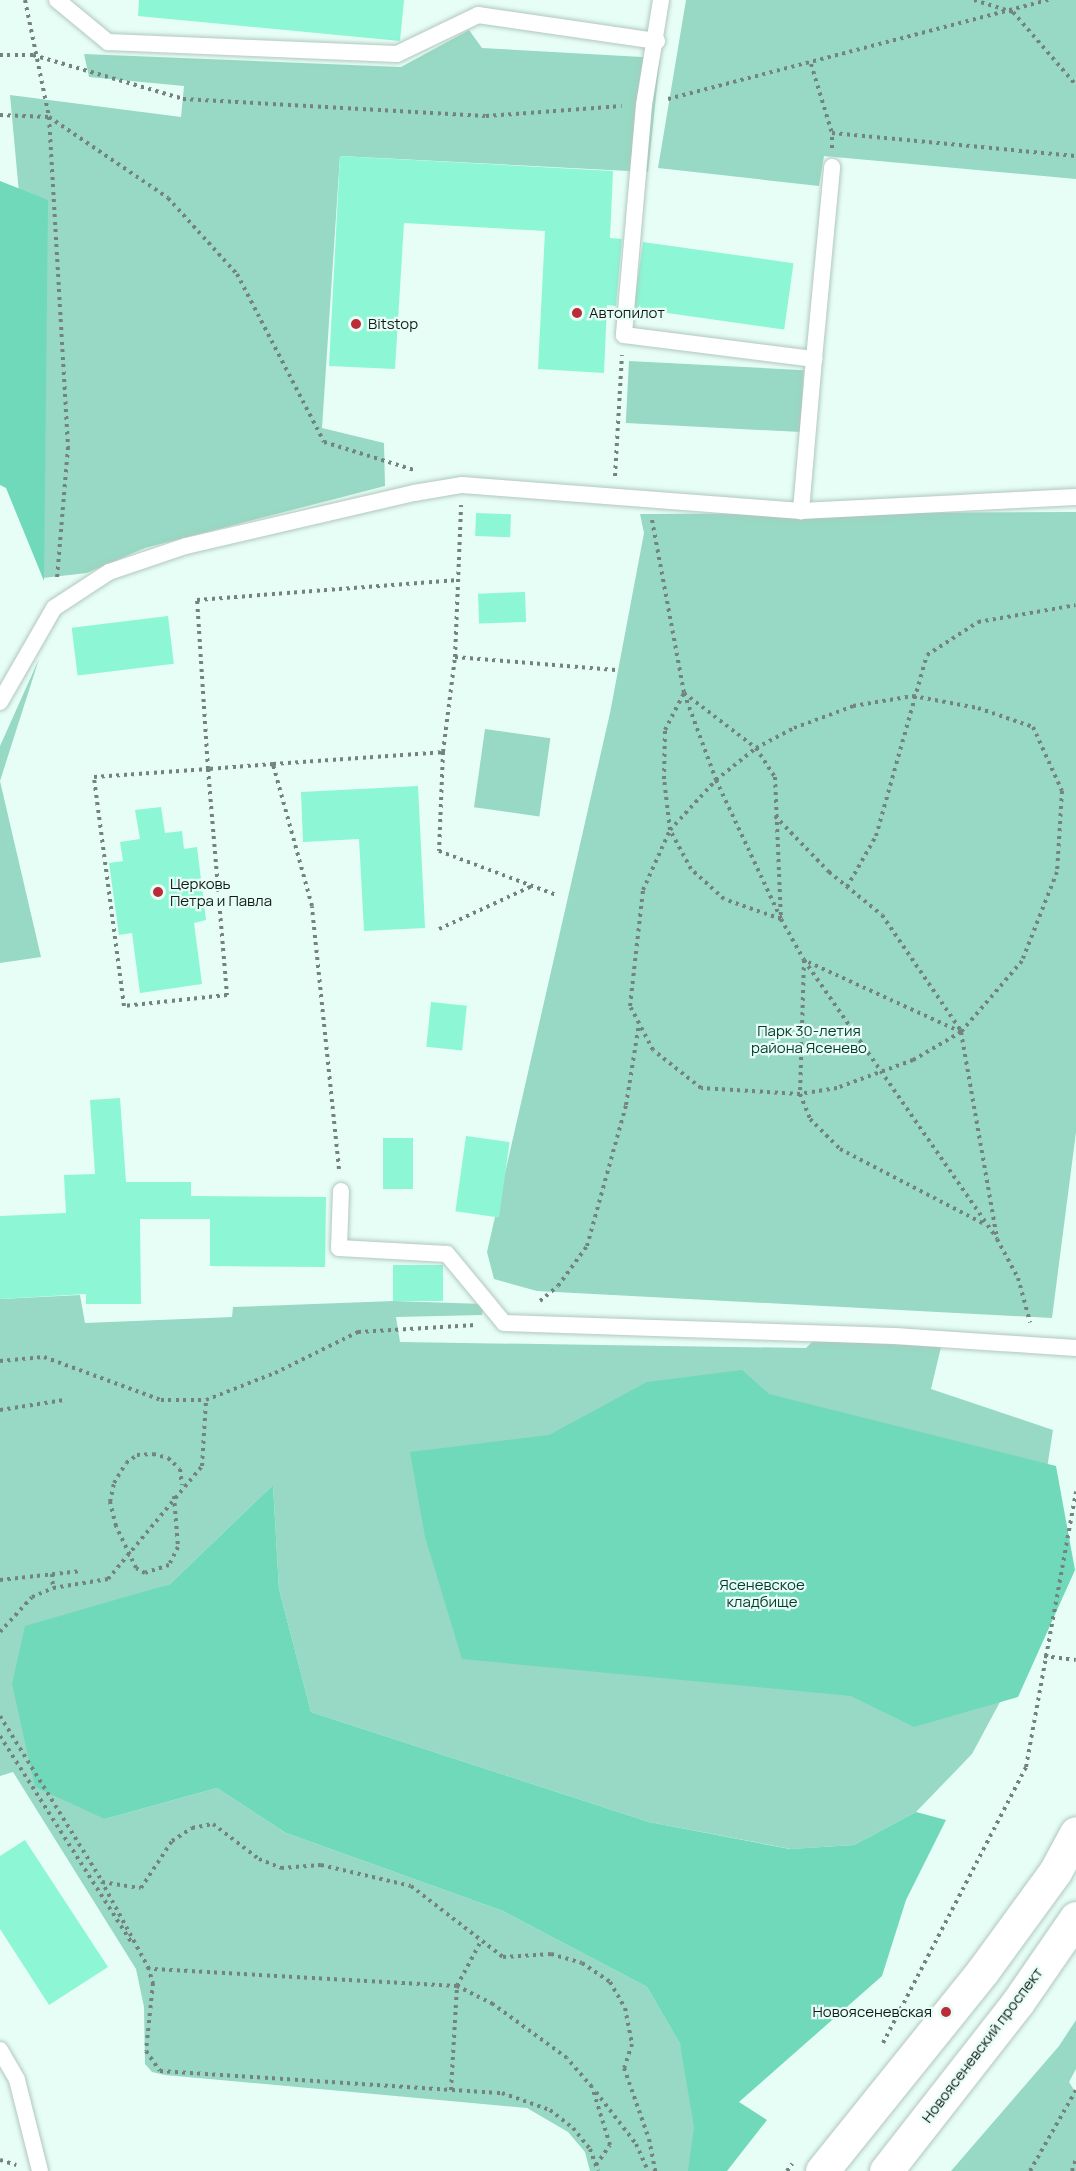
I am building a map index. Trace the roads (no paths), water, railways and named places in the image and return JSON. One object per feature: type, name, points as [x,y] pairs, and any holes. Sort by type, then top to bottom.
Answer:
[{"type":"street","points":[[808,2166],[982,1972],[1055,1872],[1076,1833]]},
{"type":"street","name":"Новоясеневский проспект","points":[[886,2171],[1018,2002],[1076,1918]]},
{"type":"lane","points":[[57,0],[108,42],[397,54],[478,15],[657,41]]},
{"type":"lane","points":[[661,0],[657,41],[644,105],[624,334],[814,359]]},
{"type":"lane","points":[[801,511],[832,167]]},
{"type":"lane","points":[[0,702],[54,608],[109,572],[186,546],[328,510],[462,485],[801,511],[1076,497]]},
{"type":"lane","points":[[341,1191],[339,1248],[447,1254],[504,1323],[1076,1348]]},
{"type":"lane","points":[[0,2050],[17,2080],[40,2171]]},
{"type":"place","name":"Автопилот","points":[[577,313]]},
{"type":"place","name":"Bitstop","points":[[356,324]]},
{"type":"place","name":"Церковь Петра и Павла","points":[[158,892]]},
{"type":"place","name":"Новоясеневская","points":[[946,2012]]},
{"type":"park label","name":"Парк 30-летия района Ясенево","points":[[809,1038]]},
{"type":"park label","name":"Ясеневское кладбище","points":[[762,1592]]}]
